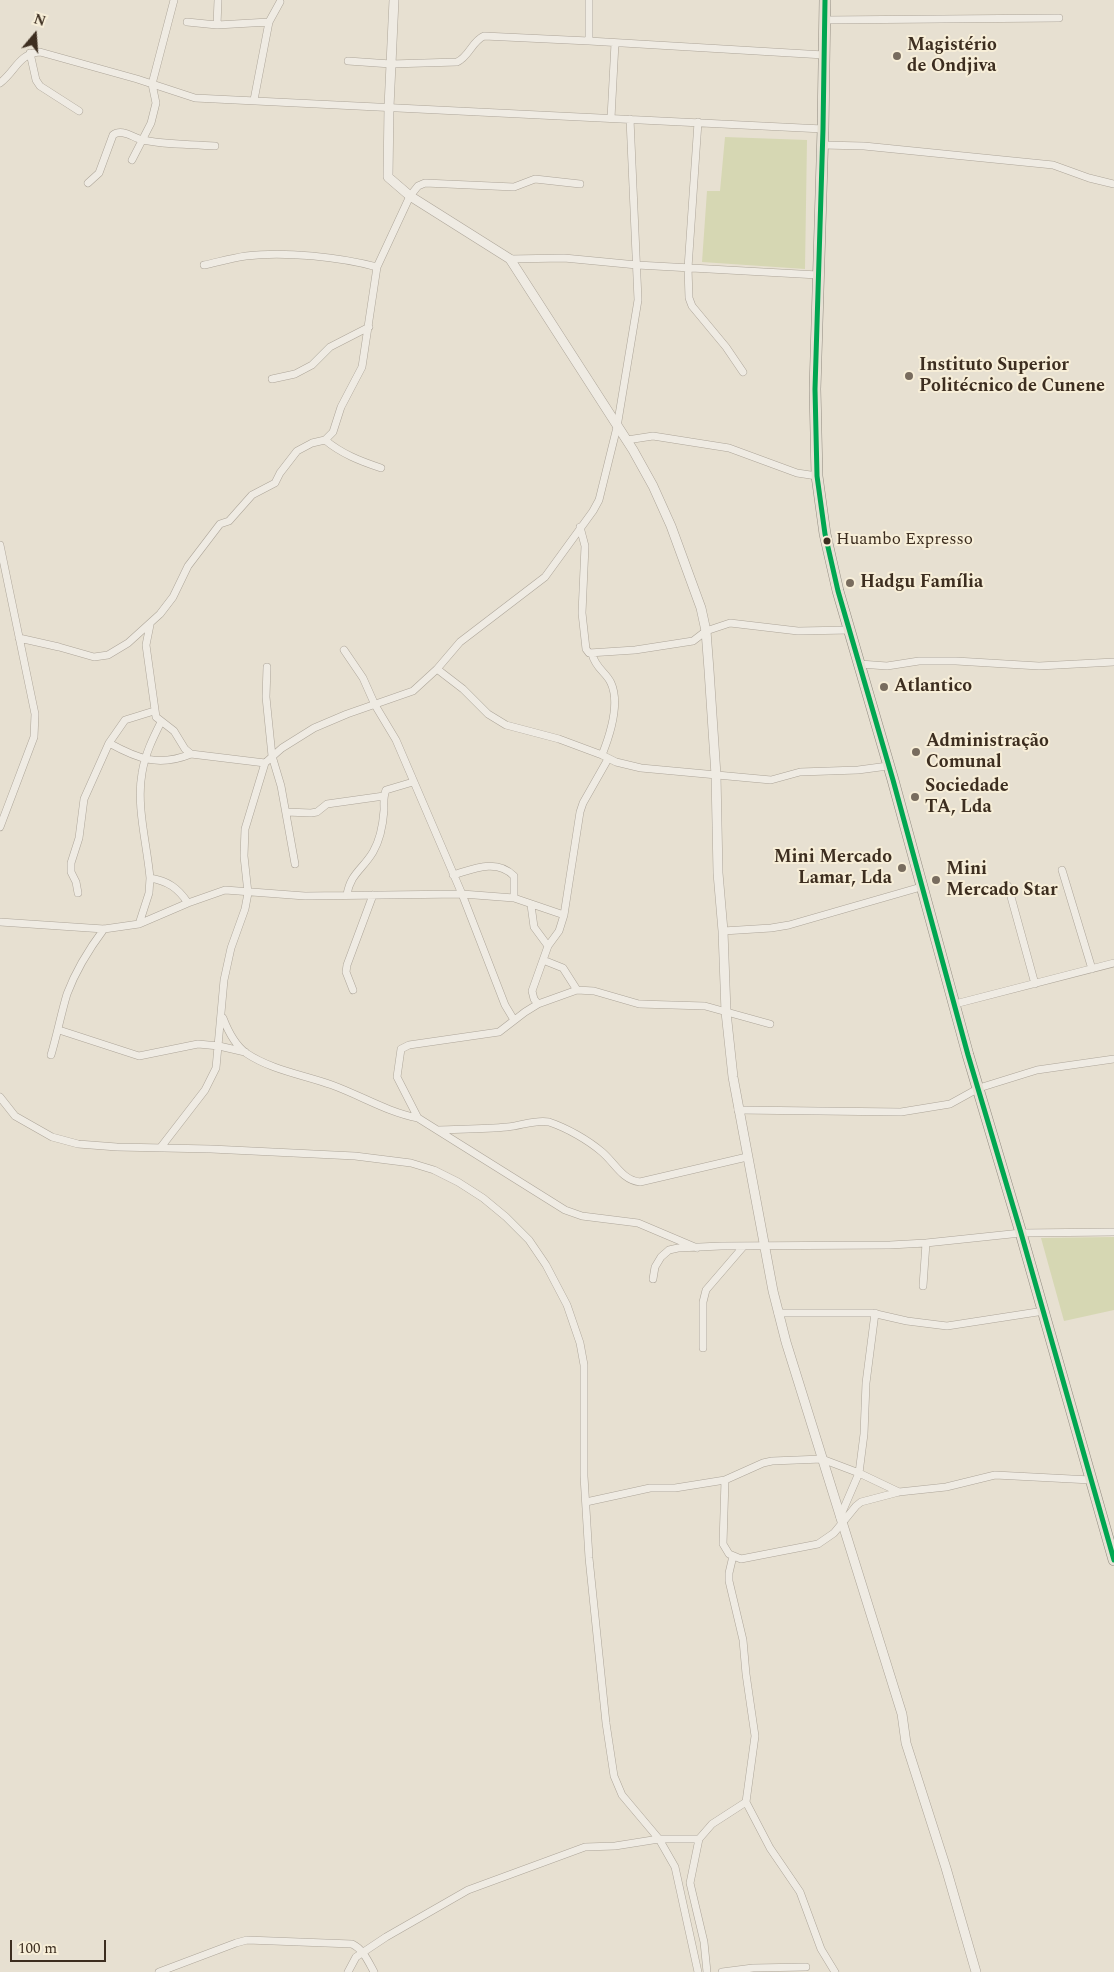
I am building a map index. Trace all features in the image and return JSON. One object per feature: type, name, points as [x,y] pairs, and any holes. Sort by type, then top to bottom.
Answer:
[{"type":"main road","points":[[825,0],[823,145],[815,389],[817,476],[825,534],[978,1088],[1022,1233],[1114,1558]]},
{"type":"street","points":[[132,160],[141,139],[151,123],[156,103],[152,84],[174,0]]},
{"type":"street","points":[[217,25],[218,0]]},
{"type":"street","points":[[394,0],[390,64],[388,177],[410,196],[510,259],[627,440],[653,486],[671,526],[701,608],[706,631],[716,775],[718,873],[723,931],[726,1012],[738,1110],[778,1313],[902,1714],[906,1743],[946,1868],[976,1972]]},
{"type":"street","points":[[589,0],[589,41]]},
{"type":"street","points":[[254,100],[269,22],[280,2]]},
{"type":"street","points":[[825,20],[1059,18]]},
{"type":"street","points":[[187,22],[217,25],[269,22]]},
{"type":"street","points":[[348,61],[390,64],[457,62],[462,60],[479,38],[484,36],[824,56]]},
{"type":"street","points":[[611,118],[615,43]]},
{"type":"street","points":[[0,83],[24,57],[30,53],[40,52],[194,98],[823,129]]},
{"type":"street","points":[[30,53],[36,80],[40,86],[79,111]]},
{"type":"street","points":[[161,1147],[205,1090],[216,1068],[224,980],[231,948],[245,909],[248,893],[244,856],[245,829],[265,764],[272,756],[314,728],[413,690],[437,669],[460,642],[538,584],[594,511],[599,500],[618,427],[638,300],[630,119]]},
{"type":"street","points":[[698,122],[688,268],[689,298],[692,306],[726,347],[743,372]]},
{"type":"street","points":[[88,183],[99,172],[113,135],[121,132],[141,139],[166,143],[215,146]]},
{"type":"street","points":[[823,145],[864,146],[1053,165],[1089,178],[1114,184]]},
{"type":"street","points":[[19,638],[94,657],[108,655],[121,647],[150,624],[173,596],[188,566],[220,524],[229,521],[252,496],[275,483],[289,460],[297,452],[312,443],[325,440],[333,432],[341,407],[362,367],[377,267],[410,196],[418,186],[425,183],[514,187],[535,179],[580,184]]},
{"type":"street","points":[[204,265],[246,256],[272,255],[350,261],[377,267]]},
{"type":"street","points":[[510,259],[564,258],[637,265],[818,275]]},
{"type":"street","points":[[272,379],[295,374],[312,365],[330,347],[369,327]]},
{"type":"street","points":[[627,440],[653,436],[729,448],[797,473],[817,476]]},
{"type":"street","points":[[325,440],[354,459],[381,468]]},
{"type":"street","points":[[538,1004],[534,999],[532,991],[548,946],[559,931],[564,915],[583,803],[605,757],[613,725],[612,686],[599,670],[592,654],[586,649],[582,613],[585,546],[580,527]]},
{"type":"street","points":[[0,545],[35,714],[34,737],[0,827]]},
{"type":"street","points":[[592,654],[667,646],[693,641],[706,631],[730,623],[798,631],[850,630]]},
{"type":"street","points":[[150,624],[146,645],[154,711],[161,722],[174,730],[185,749],[191,754]]},
{"type":"street","points":[[344,650],[363,678],[375,705],[396,740],[462,894],[497,986],[514,1020]]},
{"type":"street","points":[[860,664],[887,666],[919,661],[956,661],[1039,666],[1114,662]]},
{"type":"street","points":[[267,667],[266,697],[272,756],[286,812],[295,864]]},
{"type":"street","points":[[437,669],[463,689],[488,714],[506,725],[559,739],[621,764],[641,768],[771,780],[800,772],[858,770],[888,766]]},
{"type":"street","points":[[78,893],[76,882],[71,872],[79,838],[84,800],[109,743],[125,720],[154,711]]},
{"type":"street","points":[[139,924],[149,893],[150,878],[141,807],[141,774],[147,750],[161,722]]},
{"type":"street","points":[[109,743],[133,756],[145,760],[180,758],[191,754],[265,764]]},
{"type":"street","points":[[347,895],[348,884],[352,877],[364,866],[378,839],[386,790],[413,782]]},
{"type":"street","points":[[286,812],[311,813],[317,812],[327,804],[384,796]]},
{"type":"street","points":[[453,875],[486,866],[502,867],[514,876],[514,898]]},
{"type":"street","points":[[1062,870],[1092,969]]},
{"type":"street","points":[[150,878],[163,880],[173,886],[180,891],[188,903]]},
{"type":"street","points":[[1008,886],[1035,984]]},
{"type":"street","points":[[723,931],[789,925],[922,887]]},
{"type":"street","points":[[0,922],[104,929],[139,924],[188,903],[225,890],[305,896],[462,894],[514,898],[564,915]]},
{"type":"street","points":[[353,990],[346,972],[347,965],[373,895]]},
{"type":"street","points":[[532,905],[535,931],[548,946]]},
{"type":"street","points":[[51,1056],[67,995],[88,950],[104,929]]},
{"type":"street","points":[[543,960],[563,968],[577,990]]},
{"type":"street","points":[[955,1004],[1114,963]]},
{"type":"street","points":[[418,1118],[397,1077],[401,1049],[409,1045],[499,1032],[538,1004],[577,990],[594,991],[639,1004],[699,1005],[770,1024]]},
{"type":"street","points":[[222,1015],[229,1034],[245,1052]]},
{"type":"street","points":[[59,1030],[139,1056],[198,1044],[219,1046],[245,1052],[267,1064],[333,1086],[399,1114],[418,1118],[565,1210],[582,1216],[638,1222],[697,1248]]},
{"type":"street","points":[[738,1110],[901,1112],[950,1104],[978,1088],[1037,1070],[1114,1059]]},
{"type":"street","points":[[0,1097],[15,1116],[52,1137],[78,1144],[355,1156],[411,1163],[434,1170],[483,1198],[529,1240],[546,1265],[567,1305],[580,1343],[584,1365],[586,1502],[589,1558],[602,1694],[614,1776],[622,1794],[659,1839],[674,1867],[698,1972]]},
{"type":"street","points":[[437,1130],[509,1127],[539,1121],[547,1122],[578,1136],[601,1151],[624,1176],[632,1181],[640,1182],[747,1157]]},
{"type":"street","points":[[652,1278],[655,1266],[661,1256],[669,1250],[721,1246],[926,1243],[1022,1233],[1114,1232]]},
{"type":"street","points":[[923,1286],[926,1243]]},
{"type":"street","points":[[703,1348],[703,1302],[706,1290],[743,1247]]},
{"type":"street","points":[[778,1313],[874,1313],[948,1326],[1044,1311]]},
{"type":"street","points":[[725,1480],[723,1544],[725,1550],[733,1556],[741,1559],[752,1558],[818,1544],[834,1533],[841,1520],[858,1473],[864,1434],[866,1383],[874,1313]]},
{"type":"street","points":[[586,1502],[650,1488],[675,1488],[725,1480],[772,1462],[822,1459],[899,1492]]},
{"type":"street","points":[[841,1520],[861,1502],[899,1492],[946,1487],[995,1475],[1091,1480]]},
{"type":"street","points":[[733,1556],[728,1573],[744,1640],[746,1674],[755,1736],[746,1802],[770,1848],[800,1892],[821,1949],[835,1972]]},
{"type":"street","points":[[707,1972],[704,1942],[690,1883],[698,1839],[712,1824],[746,1802]]},
{"type":"street","points":[[348,1972],[356,1957],[386,1937],[468,1890],[585,1847],[615,1846],[659,1839],[698,1839]]},
{"type":"street","points":[[159,1972],[246,1940],[342,1942],[352,1944],[363,1953],[374,1972]]},
{"type":"street","points":[[722,1972],[753,1968],[806,1967]]},
{"type":"green space","points":[[725,137],[807,140],[805,269],[702,262],[707,191],[720,191]]},
{"type":"green space","points":[[1114,1237],[1114,1310],[1064,1321],[1041,1238]]},
{"type":"transit line","points":[[825,0],[815,389],[817,476],[825,534],[838,591],[893,780],[968,1055],[1114,1560]]},
{"type":"place","name":"Magistério de Ondjiva","points":[[897,56]]},
{"type":"place","name":"Instituto Superior Politécnico de Cunene","points":[[909,376]]},
{"type":"place","name":"Huambo Expresso","points":[[827,541]]},
{"type":"place","name":"Hadgu Família","points":[[850,583]]},
{"type":"place","name":"Atlantico","points":[[884,687]]},
{"type":"place","name":"Administração Comunal","points":[[916,752]]},
{"type":"place","name":"Sociedade TA, Lda","points":[[915,797]]},
{"type":"place","name":"Mini Mercado Lamar, Lda","points":[[902,868]]},
{"type":"place","name":"Mini Mercado Star","points":[[936,880]]}]
